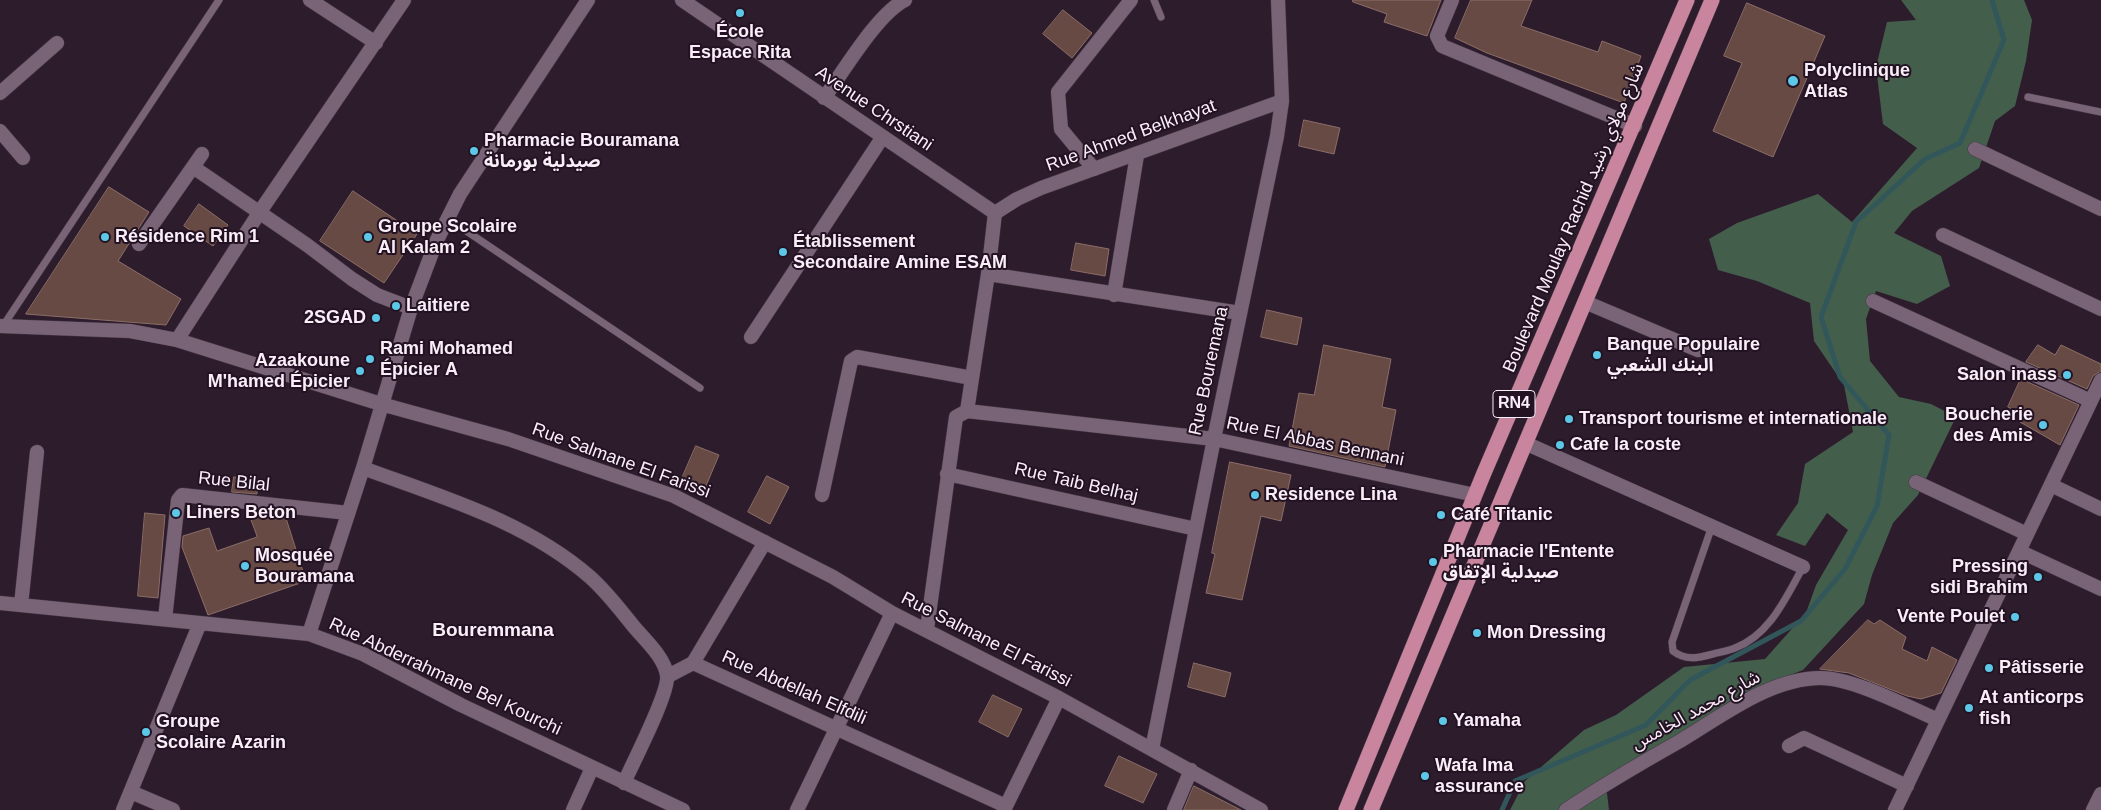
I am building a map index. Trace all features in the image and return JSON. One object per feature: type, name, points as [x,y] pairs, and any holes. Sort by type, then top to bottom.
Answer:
[{"type":"main road","name":"Boulevard Moulay Rachid شارع مولاي رشيد","points":[[1346,810],[1475,495],[1635,126],[1687,0]]},
{"type":"main road","name":"RN4","points":[[1371,810],[1712,0]]},
{"type":"street","points":[[310,0],[376,43]]},
{"type":"street","points":[[177,340],[259,213],[404,0]]},
{"type":"street","points":[[309,634],[363,468],[411,308],[446,218],[478,164],[588,0]]},
{"type":"street","name":"Avenue Chrstiani","points":[[682,0],[995,214]]},
{"type":"street","points":[[824,98],[884,17],[896,4],[905,0]]},
{"type":"street","points":[[1094,169],[1061,129],[1058,92],[1131,0]]},
{"type":"street","name":"Rue Bouremana","points":[[1152,749],[1277,136],[1282,101],[1278,0]]},
{"type":"street","points":[[1452,0],[1437,36],[1442,46],[1635,126]]},
{"type":"street","points":[[0,93],[57,43]]},
{"type":"street","name":"Rue Ahmed Belkhayat","points":[[995,214],[1017,199],[1282,101]]},
{"type":"street","points":[[0,131],[23,158]]},
{"type":"street","points":[[750,337],[882,138]]},
{"type":"street","points":[[1975,149],[2101,210]]},
{"type":"street","points":[[139,244],[202,154]]},
{"type":"street","points":[[1114,295],[1137,156]]},
{"type":"street","points":[[193,167],[352,279],[377,295],[411,308]]},
{"type":"street","points":[[926,629],[956,417],[967,411],[988,274],[995,214]]},
{"type":"street","points":[[1943,235],[2101,309]]},
{"type":"street","points":[[988,274],[1240,314]]},
{"type":"street","points":[[1873,301],[2091,401]]},
{"type":"street","points":[[1585,302],[1698,350]]},
{"type":"street","name":"Rue Salmane El Farissi","points":[[1,326],[130,331],[177,340],[381,404],[508,439],[674,496],[833,578],[892,613],[1058,698],[1261,810]]},
{"type":"street","points":[[822,495],[851,361],[857,357],[972,378]]},
{"type":"street","points":[[1895,810],[2101,380]]},
{"type":"street","name":"Rue El Abbas Bennani","points":[[967,411],[1214,439],[1475,495]]},
{"type":"street","points":[[1525,443],[1803,567]]},
{"type":"street","points":[[21,605],[37,452]]},
{"type":"street","points":[[363,468],[506,523],[570,562],[589,577],[618,607],[663,664],[668,676],[658,707],[624,783]]},
{"type":"street","name":"Rue Taib Belhaj","points":[[947,474],[1196,529]]},
{"type":"street","points":[[1916,482],[2027,534]]},
{"type":"street","points":[[2051,486],[2101,509]]},
{"type":"street","name":"Rue Bilal","points":[[165,619],[178,500],[182,495],[348,514]]},
{"type":"street","name":"Rue Abdellah Elfdili","points":[[765,542],[693,663],[838,728],[1005,808]]},
{"type":"street","points":[[2019,551],[2101,589]]},
{"type":"street","name":"Rue Abderrahmane Bel Kourchi","points":[[0,603],[309,634],[363,654],[461,705],[683,810]]},
{"type":"street","points":[[797,810],[892,613]]},
{"type":"street","points":[[123,810],[200,623]]},
{"type":"street","points":[[668,676],[693,663]]},
{"type":"street","name":"شارع محمد الخامس","points":[[1566,810],[1594,791],[1763,693],[1797,680],[1822,678],[1861,687],[1938,720]]},
{"type":"street","points":[[1005,808],[1058,698]]},
{"type":"street","points":[[1789,746],[1804,738],[1906,786]]},
{"type":"street","points":[[573,810],[592,768]]},
{"type":"street","points":[[1174,810],[1191,770]]},
{"type":"street","points":[[131,792],[173,810]]},
{"type":"street","points":[[2093,810],[2101,794]]},
{"type":"lane","points":[[1,326],[219,0]]},
{"type":"lane","points":[[1154,0],[1161,17]]},
{"type":"lane","points":[[2028,97],[2101,112]]},
{"type":"lane","points":[[446,218],[700,388]]},
{"type":"lane","points":[[1712,526],[1672,642],[1673,651],[1681,657],[1697,658],[1736,648],[1754,636],[1771,621],[1803,567]]},
{"type":"green space","points":[[1901,0],[2024,0],[2032,20],[2026,61],[2015,106],[1995,121],[1979,168],[1912,211],[1894,233],[1941,256],[1950,286],[1917,304],[1876,291],[1866,319],[1870,361],[1899,397],[1931,404],[1956,417],[1918,495],[1893,523],[1872,575],[1864,604],[1803,670],[1741,694],[1671,739],[1605,777],[1609,810],[1510,810],[1525,781],[1584,730],[1616,715],[1684,667],[1765,659],[1806,613],[1816,585],[1848,530],[1827,513],[1805,546],[1776,535],[1798,503],[1805,464],[1853,432],[1844,385],[1814,341],[1810,303],[1757,281],[1718,270],[1709,239],[1737,223],[1818,194],[1852,222],[1917,148],[1883,124],[1876,67],[1887,22],[1916,20]]},
{"type":"building","points":[[1353,0],[1441,0],[1427,36],[1384,22],[1387,14],[1353,2]]},
{"type":"building","points":[[1471,0],[1532,0],[1521,26],[1598,52],[1602,41],[1641,56],[1624,103],[1487,53],[1455,38]]},
{"type":"building","name":"Polyclinique Atlas","points":[[1747,3],[1825,36],[1773,157],[1713,131],[1742,63],[1724,56]]},
{"type":"building","points":[[1063,10],[1092,33],[1072,58],[1043,34]]},
{"type":"building","points":[[1304,120],[1340,128],[1334,154],[1299,146]]},
{"type":"building","name":"Résidence Rim 1","points":[[109,187],[149,212],[118,261],[181,299],[166,325],[26,314]]},
{"type":"building","name":"Groupe Scolaire Al Kalam 2","points":[[353,191],[417,234],[384,283],[320,241]]},
{"type":"building","points":[[199,204],[228,225],[213,246],[184,226]]},
{"type":"building","points":[[1076,243],[1109,249],[1105,276],[1071,270]]},
{"type":"building","points":[[1267,310],[1302,318],[1297,345],[1261,337]]},
{"type":"building","points":[[1324,345],[1391,359],[1382,407],[1396,410],[1385,467],[1289,446],[1299,393],[1314,395]]},
{"type":"building","points":[[2038,345],[2055,355],[2061,345],[2101,364],[2101,371],[2093,376],[2087,389],[2026,362]]},
{"type":"building","points":[[2021,379],[2079,405],[2060,445],[2020,422],[2024,416],[2008,407]]},
{"type":"building","points":[[696,446],[719,455],[703,493],[680,483]]},
{"type":"building","name":"Residence Lina","points":[[1230,462],[1291,475],[1281,521],[1261,516],[1242,600],[1206,593],[1215,554],[1212,553]]},
{"type":"building","points":[[767,476],[789,487],[770,524],[748,512]]},
{"type":"building","points":[[234,477],[258,479],[257,494],[232,492]]},
{"type":"building","name":"Mosquée Bouramana","points":[[248,511],[255,512],[255,515],[285,515],[306,581],[208,615],[182,547],[183,536],[209,528],[217,551],[257,537]]},
{"type":"building","points":[[145,513],[165,515],[158,598],[138,596]]},
{"type":"building","points":[[1868,620],[1874,624],[1880,620],[1906,637],[1902,649],[1927,661],[1932,647],[1957,660],[1941,693],[1921,699],[1907,696],[1849,673],[1820,669]]},
{"type":"building","points":[[1194,663],[1231,673],[1225,697],[1188,687]]},
{"type":"building","points":[[993,695],[1022,709],[1008,737],[979,722]]},
{"type":"building","points":[[1119,756],[1157,774],[1143,803],[1105,786]]},
{"type":"building","points":[[1194,786],[1241,810],[1184,810]]},
{"type":"waterway","points":[[1502,810],[1515,781],[1646,725],[1690,680],[1801,621],[1845,569],[1877,506],[1889,435],[1840,377],[1821,317],[1856,222],[1925,159],[1960,143],[2004,40],[1992,0]]},
{"type":"place","name":"École Espace Rita","points":[[740,13]]},
{"type":"place","name":"Polyclinique Atlas","points":[[1793,81]]},
{"type":"place","name":"Pharmacie Bouramana صيدلية بورمانة","points":[[474,151]]},
{"type":"place","name":"Résidence Rim 1","points":[[105,237]]},
{"type":"place","name":"Groupe Scolaire Al Kalam 2","points":[[368,237]]},
{"type":"place","name":"Établissement Secondaire Amine ESAM","points":[[783,252]]},
{"type":"place","name":"Laitiere","points":[[396,306]]},
{"type":"place","name":"2SGAD","points":[[376,318]]},
{"type":"place","name":"Banque Populaire البنك الشعبي","points":[[1597,355]]},
{"type":"place","name":"Rami Mohamed Épicier A","points":[[370,359]]},
{"type":"place","name":"Azaakoune M'hamed Épicier","points":[[360,371]]},
{"type":"place","name":"Salon inass","points":[[2067,375]]},
{"type":"place","name":"Transport tourisme et internationale","points":[[1569,419]]},
{"type":"place","name":"Boucherie des Amis","points":[[2043,425]]},
{"type":"place","name":"Cafe la coste","points":[[1560,445]]},
{"type":"place","name":"Residence Lina","points":[[1255,495]]},
{"type":"place","name":"Liners Beton","points":[[176,513]]},
{"type":"place","name":"Café Titanic","points":[[1441,515]]},
{"type":"place","name":"Pharmacie l'Entente صيدلية الإتفاق","points":[[1433,562]]},
{"type":"place","name":"Mosquée Bouramana","points":[[245,566]]},
{"type":"place","name":"Pressing sidi Brahim","points":[[2038,577]]},
{"type":"place","name":"Vente Poulet","points":[[2015,617]]},
{"type":"place","name":"Mon Dressing","points":[[1477,633]]},
{"type":"place","name":"Pâtisserie","points":[[1989,668]]},
{"type":"place","name":"At anticorps fish","points":[[1969,708]]},
{"type":"place","name":"Yamaha","points":[[1443,721]]},
{"type":"place","name":"Groupe Scolaire Azarin","points":[[146,732]]},
{"type":"place","name":"Wafa Ima assurance","points":[[1425,776]]},
{"type":"district","name":"Bouremmana","points":[[493,631]]}]
